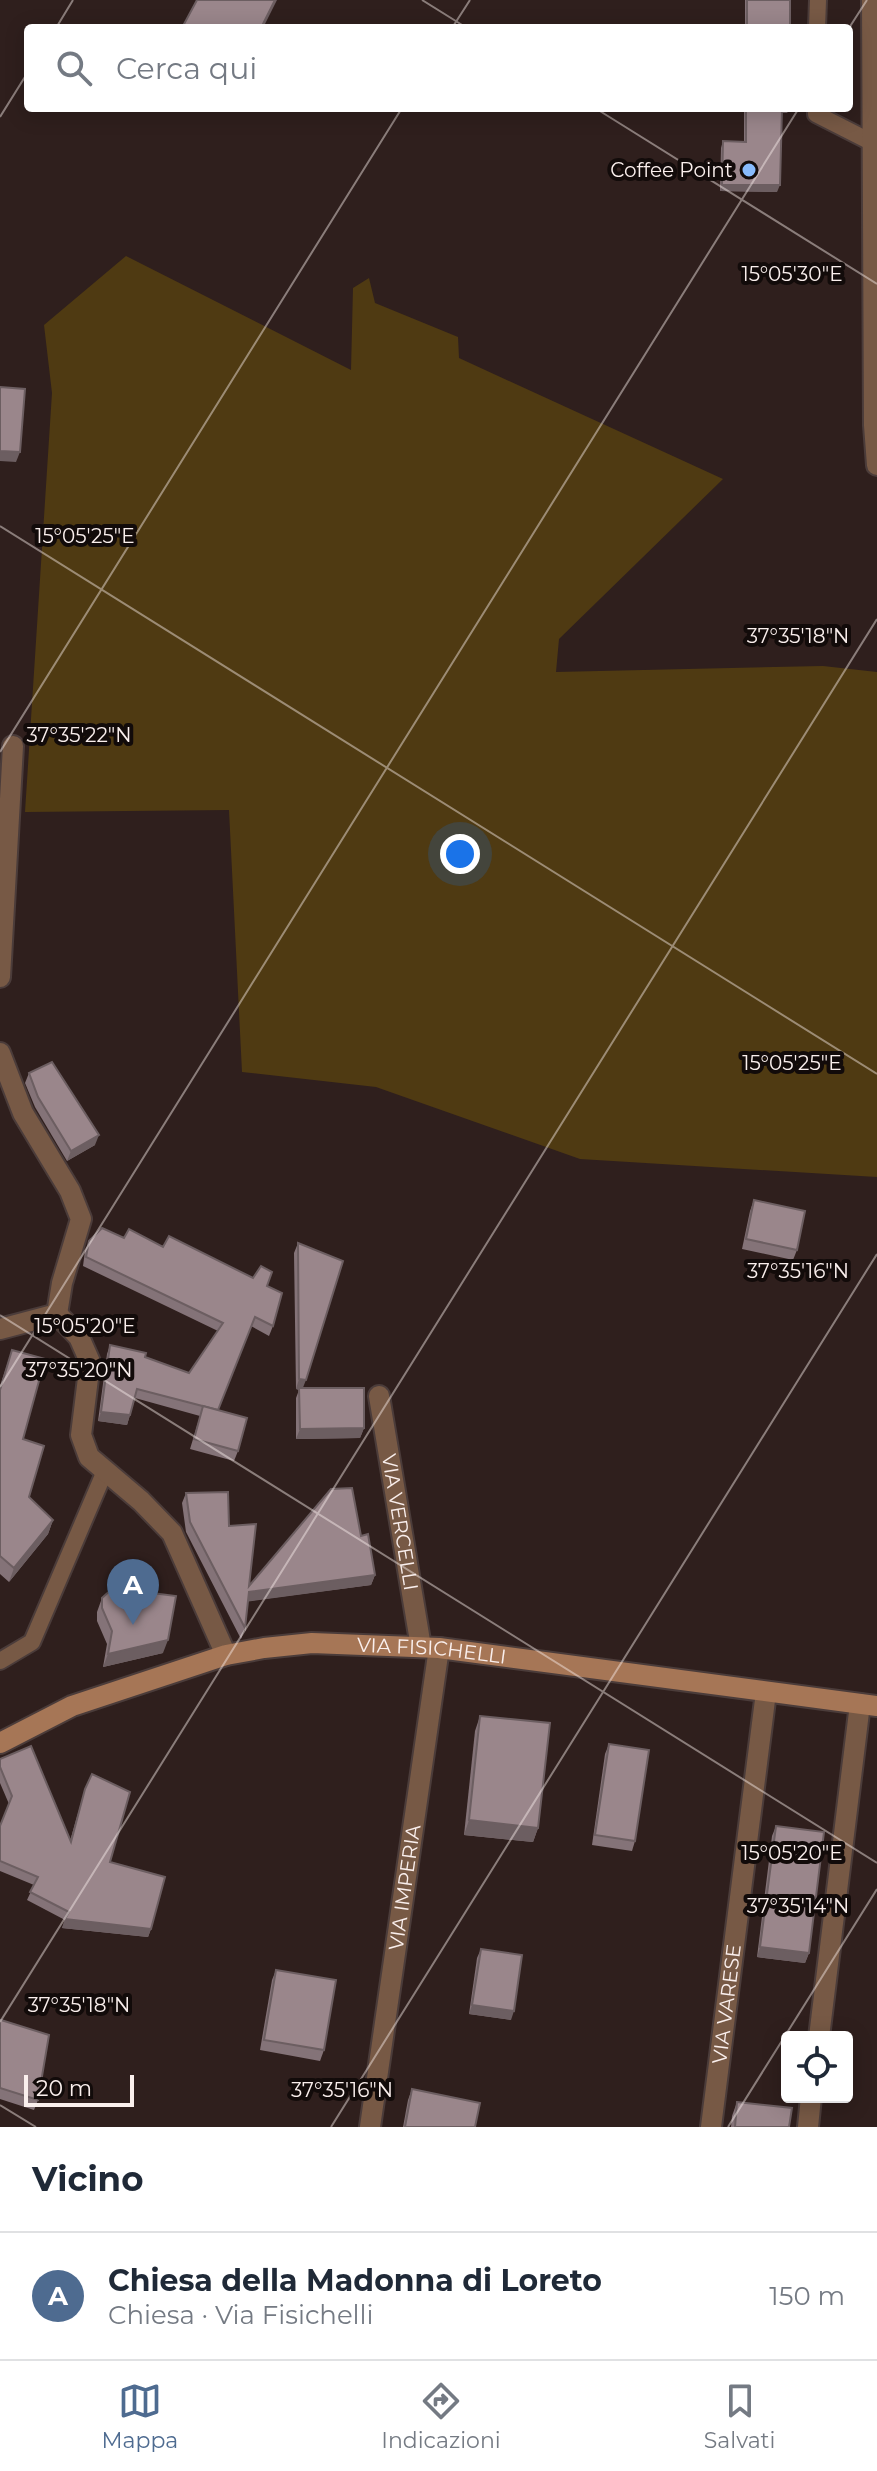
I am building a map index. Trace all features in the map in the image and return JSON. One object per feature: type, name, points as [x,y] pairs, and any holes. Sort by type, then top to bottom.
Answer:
[{"type":"main road","name":"VIA FISICHELLI","points":[[0,1743],[72,1706],[226,1655],[312,1643],[430,1648],[869,1705]]},
{"type":"street","points":[[872,0],[874,425],[877,465]]},
{"type":"street","points":[[0,977],[13,746]]},
{"type":"street","points":[[0,1053],[23,1113],[70,1191],[81,1219],[62,1283],[57,1314]]},
{"type":"street","points":[[0,1329],[57,1314]]},
{"type":"street","points":[[57,1314],[79,1337],[90,1362],[81,1435],[89,1457],[141,1501],[172,1533],[226,1655]]},
{"type":"street","name":"VIA VERCELLI","points":[[379,1396],[430,1648]]},
{"type":"street","name":"VIA IMPERIA","points":[[370,2127],[430,1648]]},
{"type":"street","name":"VIA VARESE","points":[[711,2127],[766,1692]]},
{"type":"street","points":[[820,2031],[869,1705]]},
{"type":"street","points":[[808,2127],[810,2103]]},
{"type":"lane","points":[[817,24],[818,0]]},
{"type":"lane","points":[[816,112],[873,143]]},
{"type":"lane","points":[[0,1661],[32,1642],[105,1471]]},
{"type":"shaded area","points":[[126,256],[351,370],[353,288],[369,278],[375,303],[458,337],[459,358],[723,479],[559,639],[556,672],[823,666],[877,672],[877,1177],[580,1159],[376,1087],[242,1072],[229,810],[25,812],[52,393],[44,325]]},
{"type":"building","points":[[197,0],[275,0],[263,24],[184,24]]},
{"type":"building","points":[[747,0],[790,0],[790,24],[747,24]]},
{"type":"building","points":[[746,112],[782,112],[780,185],[722,185],[723,141],[746,142]]},
{"type":"building","points":[[0,387],[25,389],[20,452],[0,451]]},
{"type":"building","points":[[52,1062],[99,1135],[71,1151],[38,1097],[29,1073]]},
{"type":"building","points":[[754,1200],[805,1211],[797,1250],[746,1239]]},
{"type":"building","points":[[102,1228],[124,1238],[129,1229],[163,1247],[169,1236],[253,1278],[261,1266],[272,1272],[267,1286],[282,1293],[273,1326],[255,1317],[218,1410],[137,1389],[130,1415],[101,1412],[110,1345],[146,1353],[145,1357],[189,1373],[223,1323],[86,1257],[89,1241]]},
{"type":"building","points":[[298,1243],[343,1261],[306,1380],[299,1379]]},
{"type":"building","points":[[12,1350],[45,1359],[23,1439],[44,1446],[29,1497],[53,1520],[14,1568],[0,1556],[0,1390]]},
{"type":"building","points":[[299,1388],[364,1388],[364,1428],[300,1429]]},
{"type":"building","points":[[203,1406],[247,1418],[238,1451],[194,1439]]},
{"type":"building","points":[[352,1488],[361,1536],[368,1534],[375,1575],[249,1592],[245,1628],[190,1522],[186,1493],[228,1492],[229,1526],[256,1524],[249,1586],[331,1489]]},
{"type":"building","points":[[113,1588],[176,1596],[168,1640],[108,1654],[112,1631],[102,1608],[102,1598]]},
{"type":"building","points":[[480,1716],[550,1723],[538,1828],[469,1820]]},
{"type":"building","points":[[609,1744],[649,1750],[635,1841],[595,1835]]},
{"type":"building","points":[[31,1746],[71,1842],[92,1774],[130,1792],[110,1862],[165,1877],[151,1929],[65,1919],[69,1912],[30,1892],[38,1877],[0,1861],[0,1826],[12,1796],[0,1767],[0,1759]]},
{"type":"building","points":[[776,1826],[824,1832],[809,1953],[760,1947]]},
{"type":"building","points":[[481,1949],[522,1955],[514,2011],[472,2005]]},
{"type":"building","points":[[276,1970],[336,1980],[324,2050],[264,2040]]},
{"type":"building","points":[[1,2020],[49,2035],[38,2100],[0,2088]]},
{"type":"building","points":[[412,2089],[480,2103],[475,2127],[405,2127]]},
{"type":"building","points":[[737,2102],[792,2108],[789,2127],[735,2127]]},
{"type":"place","name":"Coffee Point","points":[[749,170]]},
{"type":"place","name":"Chiesa della Madonna di Loreto","points":[[133,1625]]}]
